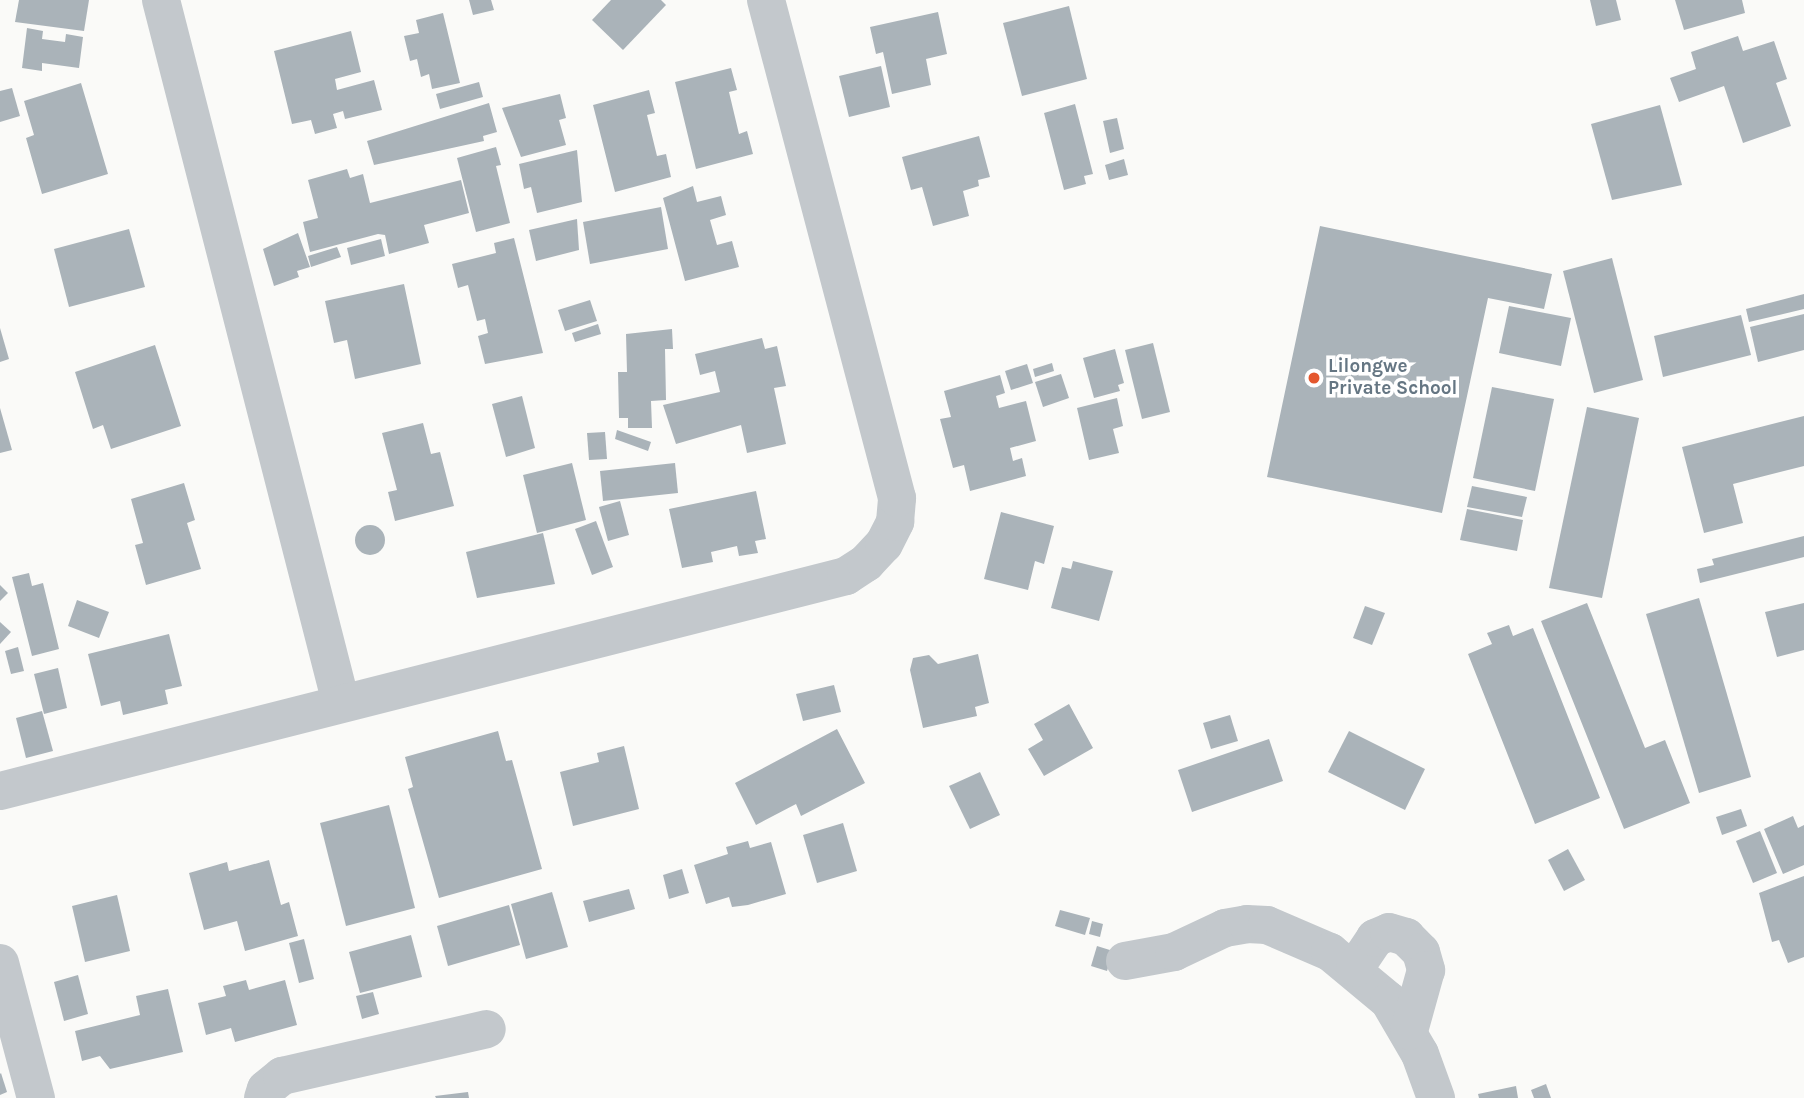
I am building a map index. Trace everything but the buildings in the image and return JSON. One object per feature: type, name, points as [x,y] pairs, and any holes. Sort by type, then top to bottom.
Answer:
[{"type":"street","points":[[161,0],[341,703]]},
{"type":"street","points":[[0,791],[846,576],[884,544],[895,522],[897,498],[765,0]]},
{"type":"street","points":[[1125,961],[1174,951],[1225,928],[1247,924],[1267,925],[1330,952],[1355,968],[1390,1001],[1409,1031],[1436,1098]]},
{"type":"street","points":[[1355,968],[1375,938],[1388,932],[1406,937],[1421,953],[1426,970],[1409,1031]]},
{"type":"street","points":[[0,963],[36,1098]]},
{"type":"street","points":[[263,1098],[266,1089],[282,1076],[487,1029]]},
{"type":"place","name":"Lilongwe Private School","points":[[1314,378]]}]
